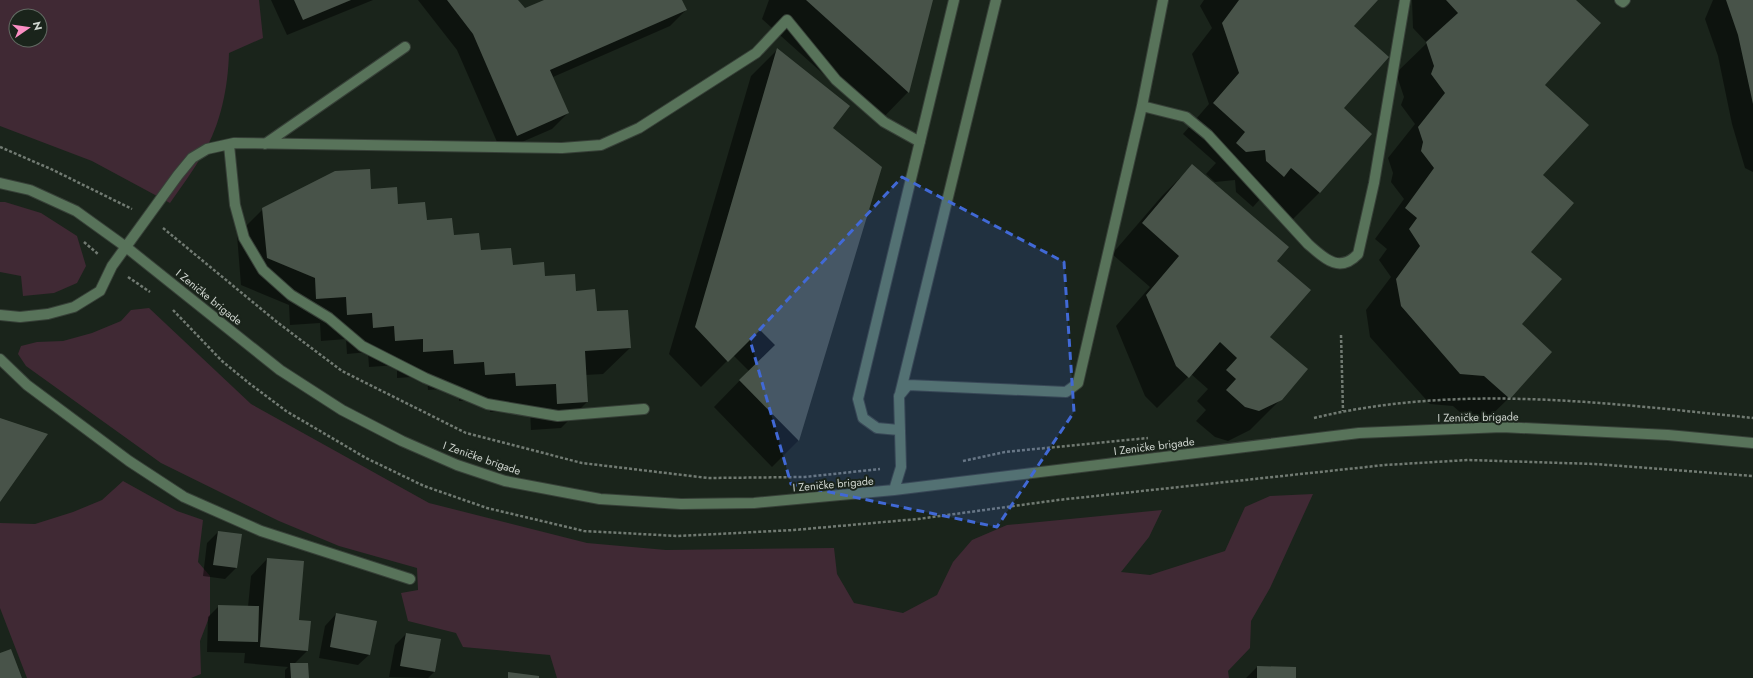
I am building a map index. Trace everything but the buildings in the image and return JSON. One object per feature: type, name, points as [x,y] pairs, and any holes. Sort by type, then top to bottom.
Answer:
[{"type":"street","points":[[899,430],[877,428],[863,418],[858,398],[954,0]]},
{"type":"street","points":[[894,490],[901,467],[899,396],[996,0]]},
{"type":"street","points":[[899,396],[908,385],[1066,392],[1078,383],[1142,106],[1163,0]]},
{"type":"street","points":[[1142,106],[1186,117],[1198,125],[1208,134],[1308,244],[1324,258],[1341,264],[1351,262],[1358,254],[1374,183],[1404,0]]},
{"type":"street","points":[[1620,0],[1623,2],[1625,0]]},
{"type":"street","points":[[0,315],[20,317],[48,314],[74,307],[100,291],[112,266],[173,181],[192,158],[207,149],[234,143],[562,148],[601,145],[639,128],[756,53],[787,20],[836,80],[884,122],[920,142]]},
{"type":"street","points":[[265,144],[405,47]]},
{"type":"street","points":[[228,145],[238,218],[244,238],[262,270],[291,295],[329,318],[362,346],[425,378],[487,404],[558,416],[644,409]]},
{"type":"street","name":"I Zeničke brigade","points":[[0,183],[30,190],[76,211],[126,247],[280,370],[342,410],[402,441],[457,465],[505,481],[600,499],[681,504],[754,503],[894,490],[1359,433],[1502,427],[1668,435],[1753,443]]},
{"type":"street","points":[[0,359],[27,385],[129,461],[184,497],[261,531],[410,579]]},
{"type":"path","points":[[83,241],[112,266],[155,296]]},
{"type":"path","points":[[168,305],[222,361],[250,384],[286,411],[366,458],[424,486],[487,508],[584,531],[678,536],[794,530],[918,519],[1066,500],[1377,466],[1468,460],[1595,464],[1753,476]]},
{"type":"path","points":[[1341,335],[1343,411]]},
{"type":"highlighted area","points":[[902,177],[1064,262],[1074,412],[997,527],[791,484],[750,340]]},
{"type":"shaded area","points":[[0,0],[259,0],[263,38],[229,53],[225,92],[215,130],[191,173],[170,203],[92,161],[0,126]]},
{"type":"shaded area","points":[[0,202],[5,202],[41,213],[77,236],[86,266],[77,283],[54,293],[23,296],[21,276],[0,272]]},
{"type":"shaded area","points":[[149,308],[251,404],[429,503],[587,543],[666,550],[834,548],[837,574],[854,603],[903,613],[937,595],[953,562],[972,540],[1007,525],[1162,510],[1149,537],[1121,572],[1150,575],[1225,551],[1245,507],[1270,496],[1313,494],[1270,588],[1251,621],[1250,648],[1228,671],[1229,678],[557,678],[550,655],[463,647],[456,633],[408,621],[401,593],[418,590],[417,568],[339,546],[279,521],[161,463],[26,366],[18,354],[21,346],[37,342],[63,341],[92,333],[121,321],[131,310]]},
{"type":"shaded area","points":[[123,481],[177,511],[203,520],[198,562],[210,576],[210,615],[200,641],[201,674],[191,678],[27,678],[0,608],[0,523],[35,524],[73,512],[102,500]]}]
